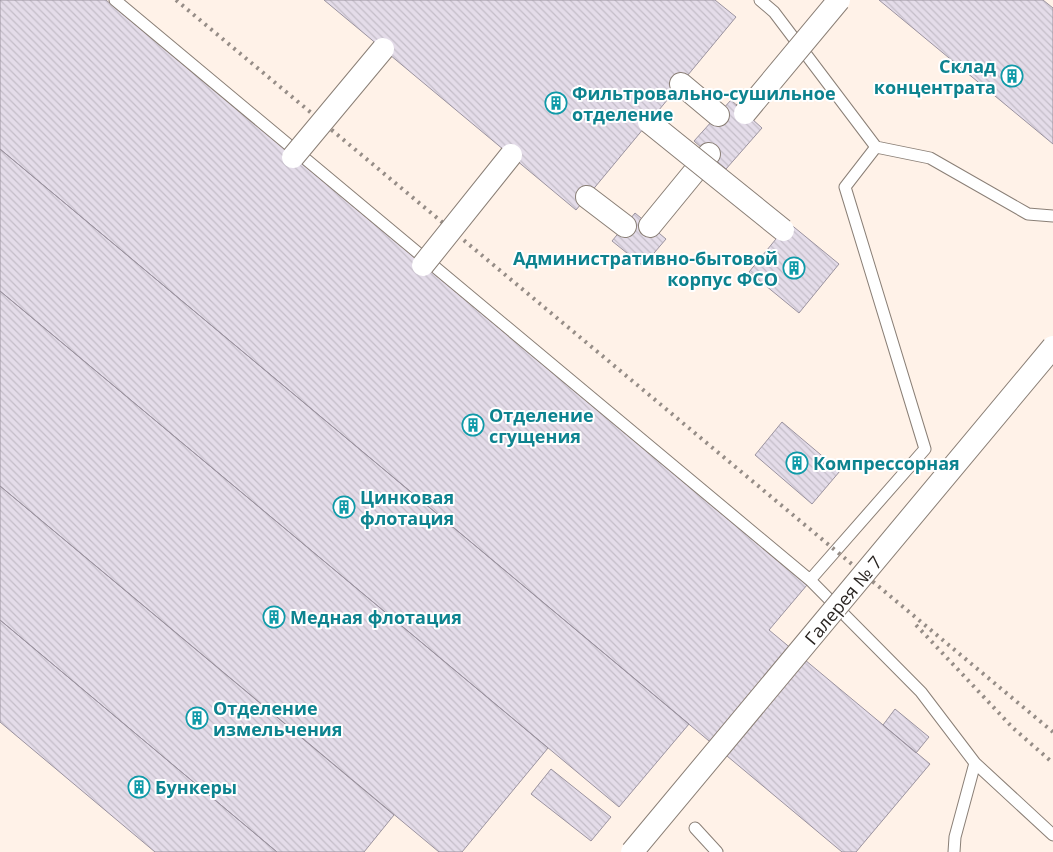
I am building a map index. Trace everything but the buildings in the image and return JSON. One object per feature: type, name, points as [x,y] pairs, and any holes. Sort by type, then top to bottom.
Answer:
[{"type":"street","points":[[745,113],[839,0]]},
{"type":"street","points":[[294,157],[383,48]]},
{"type":"street","points":[[681,84],[718,115]]},
{"type":"street","points":[[649,122],[783,230]]},
{"type":"street","points":[[650,226],[709,154]]},
{"type":"street","points":[[423,265],[511,155]]},
{"type":"street","points":[[587,197],[625,226]]},
{"type":"street","name":"Галерея № 7","points":[[632,852],[1053,347]]},
{"type":"lane","points":[[116,0],[810,580],[921,692],[975,763],[1053,835]]},
{"type":"lane","points":[[760,0],[774,12],[876,148],[930,158],[1028,214],[1053,216]]},
{"type":"lane","points":[[810,580],[926,449],[845,187],[876,148]]},
{"type":"lane","points":[[954,852],[955,838],[975,763]]},
{"type":"lane","points":[[695,828],[717,852]]},
{"type":"railway","points":[[176,0],[1053,732]]},
{"type":"railway","points":[[916,625],[1013,728],[1053,763]]},
{"type":"place","name":"Склад концентрата","points":[[1012,76]]},
{"type":"place","name":"Фильтровально-сушильное отделение","points":[[556,103]]},
{"type":"place","name":"Административно-бытовой корпус ФСО","points":[[794,268]]},
{"type":"place","name":"Отделение сгущения","points":[[473,425]]},
{"type":"place","name":"Компрессорная","points":[[797,463]]},
{"type":"place","name":"Цинковая флотация","points":[[344,507]]},
{"type":"place","name":"Медная флотация","points":[[274,617]]},
{"type":"place","name":"Отделение измельчения","points":[[197,718]]},
{"type":"place","name":"Бункеры","points":[[139,787]]}]
